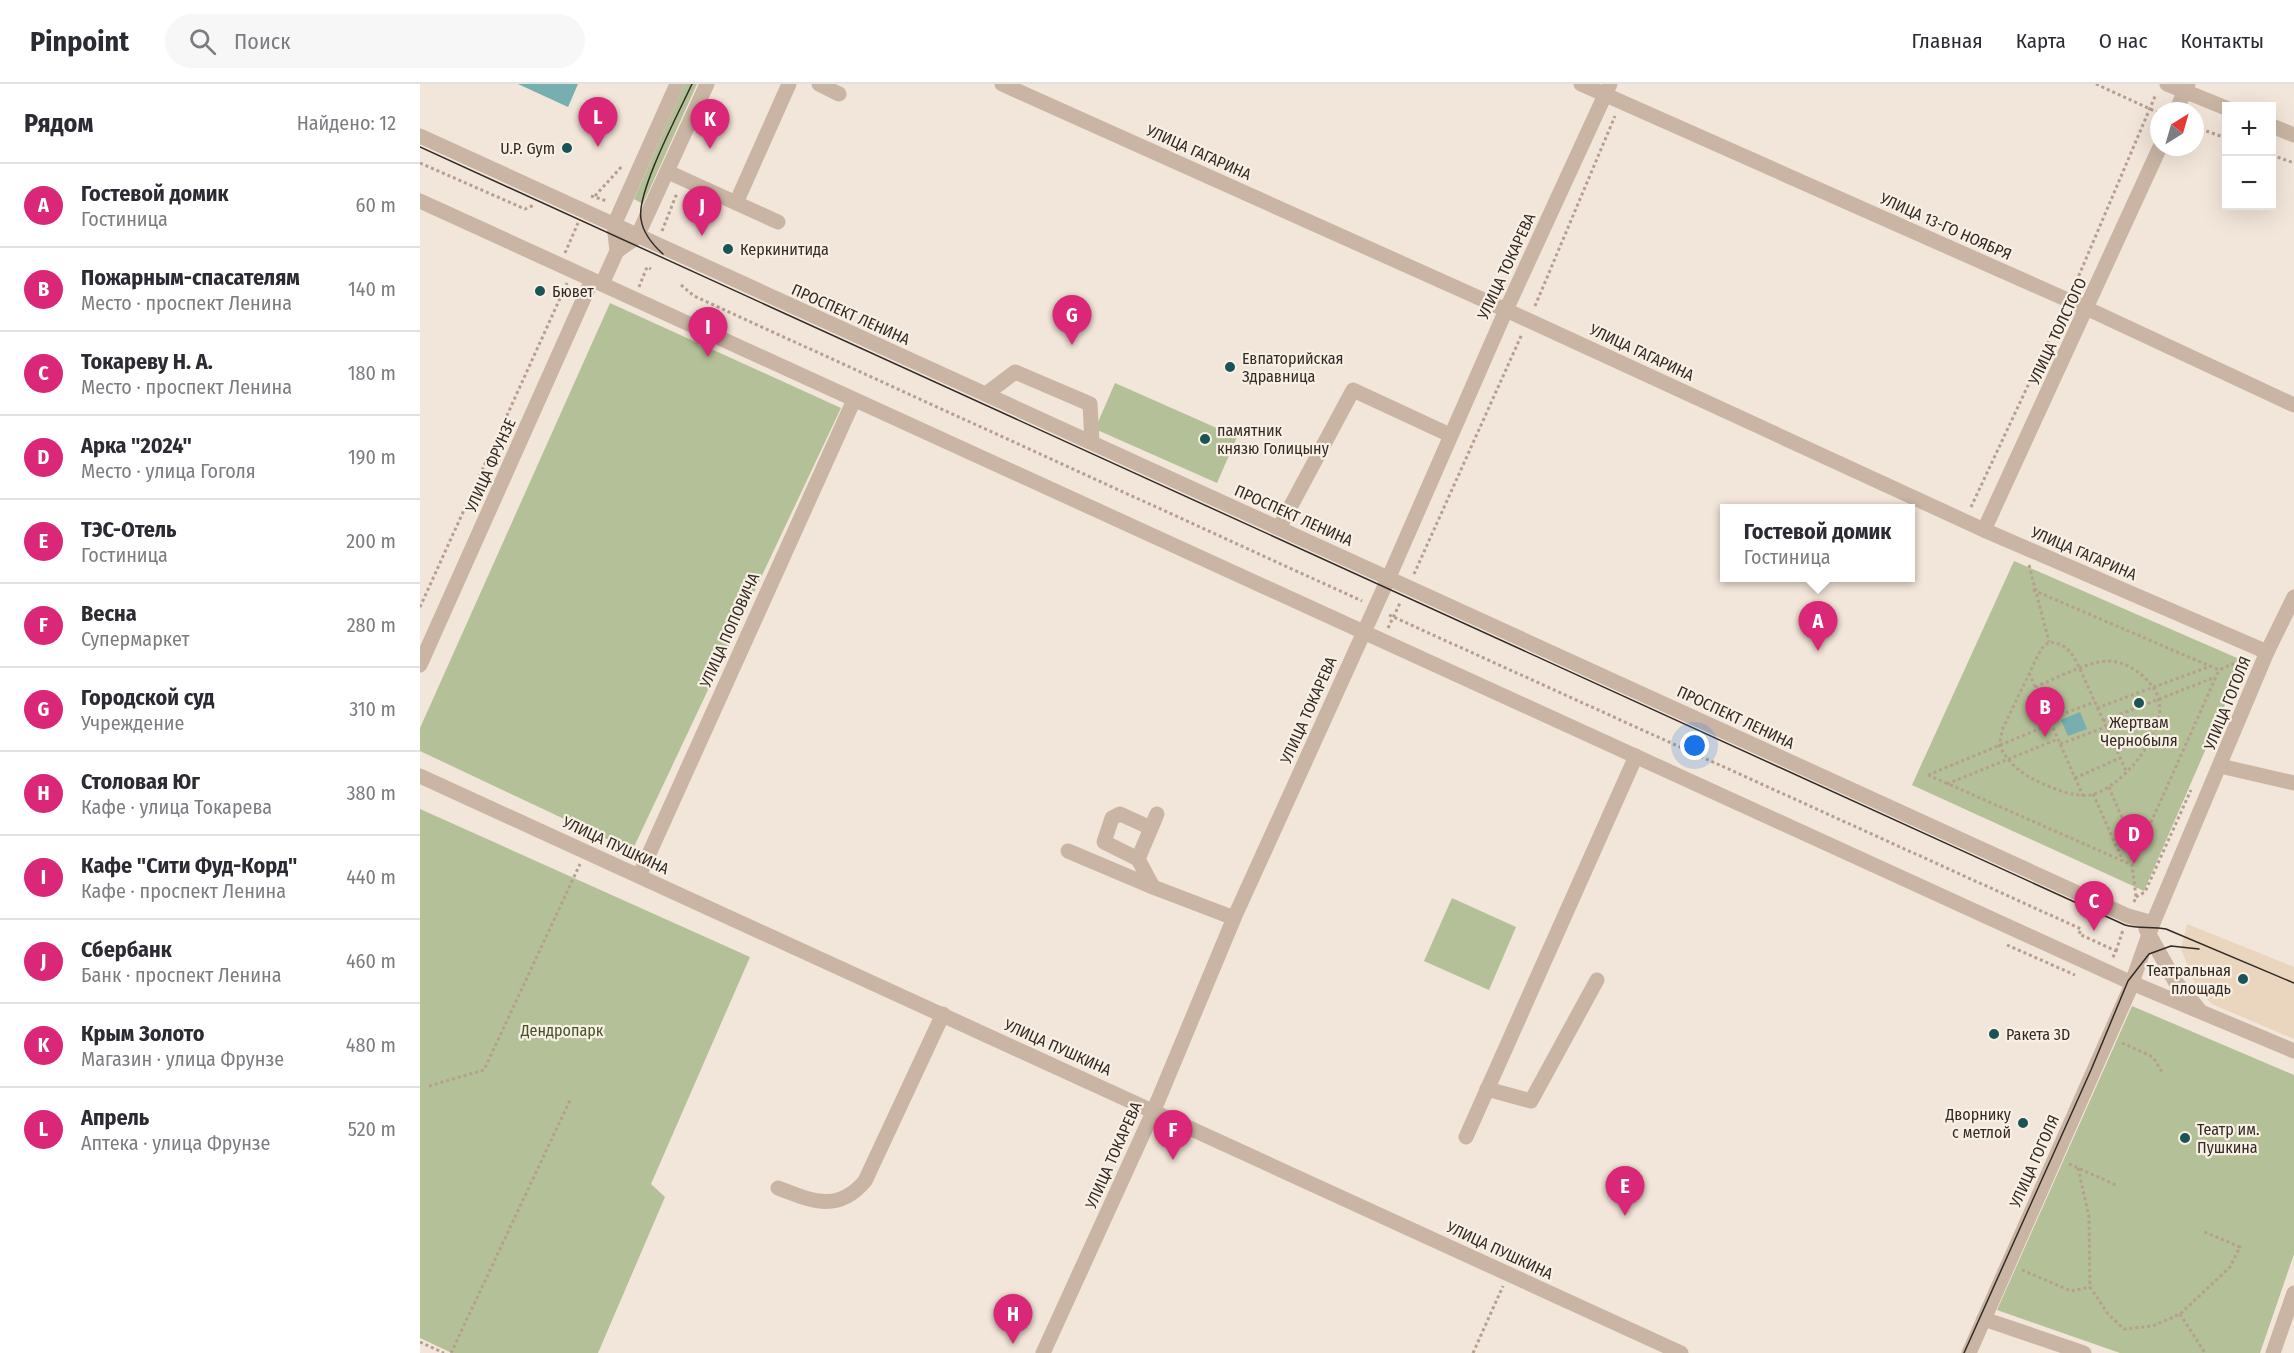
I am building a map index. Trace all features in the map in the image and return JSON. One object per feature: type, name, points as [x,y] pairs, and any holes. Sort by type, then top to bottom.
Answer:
[{"type":"street","points":[[677,84],[614,225],[617,251],[638,237],[707,84]]},
{"type":"street","points":[[736,203],[789,84]]},
{"type":"street","points":[[819,84],[839,94]]},
{"type":"street","name":"УЛИЦА ГАГАРИНА","points":[[1002,84],[1506,310],[1984,530],[2260,649]]},
{"type":"street","name":"УЛИЦА 13-ГО НОЯБРЯ","points":[[1581,84],[1608,90],[1621,102],[2088,309],[2294,405]]},
{"type":"street","points":[[2167,84],[2186,88],[2222,106]]},
{"type":"street","points":[[2180,102],[2186,88]]},
{"type":"street","name":"УЛИЦА ТОКАРЕВА","points":[[1043,1353],[1154,1110],[1234,918],[1389,577],[1450,435],[1608,90]]},
{"type":"street","points":[[2276,128],[2294,135]]},
{"type":"street","name":"ПРОСПЕКТ ЛЕНИНА","points":[[420,136],[581,217],[614,225],[1389,577],[2152,928]]},
{"type":"street","name":"УЛИЦА ТОЛСТОГО","points":[[1984,530],[2088,309],[2156,156]]},
{"type":"street","points":[[668,172],[778,222]]},
{"type":"street","points":[[420,201],[2107,971],[2294,1051]]},
{"type":"street","name":"УЛИЦА ФРУНЗЕ","points":[[420,665],[597,282],[617,251]]},
{"type":"street","points":[[986,394],[1015,372],[1090,405],[1092,442]]},
{"type":"street","points":[[1279,528],[1353,390],[1450,435]]},
{"type":"street","name":"УЛИЦА ПОПОВИЧА","points":[[639,876],[855,400]]},
{"type":"street","name":"УЛИЦА ГОГОЛЯ","points":[[1969,1353],[2132,982],[2152,928],[2220,766],[2260,649],[2294,597]]},
{"type":"street","points":[[1466,1137],[1636,756]]},
{"type":"street","points":[[2220,766],[2294,783]]},
{"type":"street","name":"УЛИЦА ПУШКИНА","points":[[420,776],[1681,1353]]},
{"type":"street","points":[[1138,859],[1154,821],[1120,814],[1112,818],[1104,836],[1104,842],[1138,859],[1153,887]]},
{"type":"street","points":[[1068,850],[1153,887],[1234,918]]},
{"type":"street","points":[[2152,928],[2175,981],[2200,1011]]},
{"type":"street","points":[[1487,1089],[1531,1101],[1597,980]]},
{"type":"street","points":[[778,1188],[806,1199],[830,1203],[853,1195],[865,1181],[943,1014]]},
{"type":"street","points":[[2273,1353],[2294,1293]]},
{"type":"street","points":[[1984,1319],[2084,1353]]},
{"type":"path","points":[[2096,84],[2150,109]]},
{"type":"path","points":[[1382,642],[1528,320],[1621,102]]},
{"type":"path","points":[[2204,130],[2222,137]]},
{"type":"path","points":[[420,607],[570,276],[558,270],[581,217],[627,156]]},
{"type":"path","points":[[2274,156],[2294,163]]},
{"type":"path","points":[[420,163],[525,209],[538,204]]},
{"type":"path","points":[[568,218],[581,217]]},
{"type":"path","points":[[634,299],[647,267],[651,269]]},
{"type":"path","points":[[681,285],[705,301],[1394,617],[2081,928],[2079,934],[2116,951],[2107,971]]},
{"type":"path","points":[[2022,546],[2049,642]]},
{"type":"path","points":[[2033,590],[2219,670]]},
{"type":"path","points":[[2049,642],[2066,647],[2073,653],[2127,773]]},
{"type":"path","points":[[2035,687],[2100,662],[2116,662],[2133,669],[2153,687],[2159,699],[2157,721],[2150,740],[2127,773],[2109,787],[2092,794],[2083,796],[2053,789],[2017,770],[1999,745],[2003,728],[2041,649],[2049,642]]},
{"type":"path","points":[[2052,724],[1928,775],[2132,865],[2219,670],[2244,661],[2260,649]]},
{"type":"path","points":[[2097,708],[2211,666]]},
{"type":"path","points":[[2029,672],[2083,796]]},
{"type":"path","points":[[2103,721],[2215,678]]},
{"type":"path","points":[[2049,719],[2095,702]]},
{"type":"path","points":[[2060,744],[2106,727]]},
{"type":"path","points":[[1947,784],[2058,739]]},
{"type":"path","points":[[2075,778],[2120,758]]},
{"type":"path","points":[[2109,787],[2137,854]]},
{"type":"path","points":[[2092,794],[2124,862]]},
{"type":"path","points":[[429,1086],[484,1070],[586,851]]},
{"type":"path","points":[[2000,941],[2070,974],[2080,976]]},
{"type":"path","points":[[2122,1043],[2153,1057],[2162,1072]]},
{"type":"path","points":[[451,1353],[571,1098]]},
{"type":"path","points":[[2069,1164],[2116,1185]]},
{"type":"path","points":[[2078,1168],[2089,1217],[2090,1287],[2108,1314],[2124,1329],[2153,1326],[2180,1314],[2230,1267],[2240,1246],[2202,1231]]},
{"type":"path","points":[[2022,1270],[2071,1291],[2090,1287]]},
{"type":"path","points":[[1473,1353],[1509,1274]]},
{"type":"path","points":[[2180,1314],[2205,1353]]},
{"type":"path","points":[[420,1342],[444,1353]]},
{"type":"green space","points":[[685,84],[697,84],[643,204],[634,199]]},
{"type":"green space","points":[[610,303],[841,408],[632,851],[420,751],[420,728]]},
{"type":"green space","points":[[1115,383],[1237,437],[1217,483],[1095,429]]},
{"type":"green space","points":[[2014,561],[2244,661],[2144,891],[1912,785]]},
{"type":"green space","name":"Дендропарк","points":[[420,809],[750,957],[651,1184],[665,1197],[598,1353],[452,1353],[420,1338]]},
{"type":"green space","points":[[1452,898],[1516,927],[1489,990],[1424,961]]},
{"type":"green space","points":[[2132,1006],[2294,1075],[2294,1254],[2260,1353],[2120,1353],[1997,1310]]},
{"type":"shaded area","name":"Театральная площадь","points":[[2187,924],[2294,967],[2294,1039],[2212,1004],[2197,989],[2181,949]]},
{"type":"water","points":[[518,84],[578,84],[568,107]]},
{"type":"water","points":[[2080,712],[2087,729],[2068,736],[2061,720]]},
{"type":"tram line","points":[[663,254],[644,230],[641,207],[660,152],[692,84]]},
{"type":"tram line","points":[[420,147],[2125,925],[2166,929],[2294,983]]},
{"type":"tram line","points":[[1964,1353],[2091,1070],[2128,981],[2149,954],[2171,946],[2199,949]]},
{"type":"place","name":"Апрель","points":[[598,147]]},
{"type":"place","name":"U.P. Gym","points":[[567,148]]},
{"type":"place","name":"Крым Золото","points":[[710,149]]},
{"type":"place","name":"Сбербанк","points":[[702,236]]},
{"type":"place","name":"Керкинитида","points":[[728,249]]},
{"type":"place","name":"Бювет","points":[[540,291]]},
{"type":"place","name":"Городской суд","points":[[1072,345]]},
{"type":"place","name":"Кафе \"Сити Фуд-Корд\"","points":[[708,357]]},
{"type":"place","name":"Евпаторийская Здравница","points":[[1230,367]]},
{"type":"place","name":"памятник князю Голицыну","points":[[1205,439]]},
{"type":"place","name":"Гостевой домик","points":[[1818,651]]},
{"type":"place","name":"Жертвам Чернобыля","points":[[2139,703]]},
{"type":"place","name":"Пожарным-спасателям","points":[[2045,737]]},
{"type":"place","name":"Арка \"2024\"","points":[[2134,864]]},
{"type":"place","name":"Токареву Н. А.","points":[[2094,931]]},
{"type":"place","name":"Театральная площадь","points":[[2243,979]]},
{"type":"place","name":"Ракета 3D","points":[[1994,1034]]},
{"type":"place","name":"Дворнику с метлой","points":[[2023,1123]]},
{"type":"place","name":"Театр им. Пушкина","points":[[2185,1138]]},
{"type":"place","name":"Весна","points":[[1173,1160]]},
{"type":"place","name":"ТЭС-Отель","points":[[1625,1216]]},
{"type":"place","name":"Столовая Юг","points":[[1013,1344]]}]
